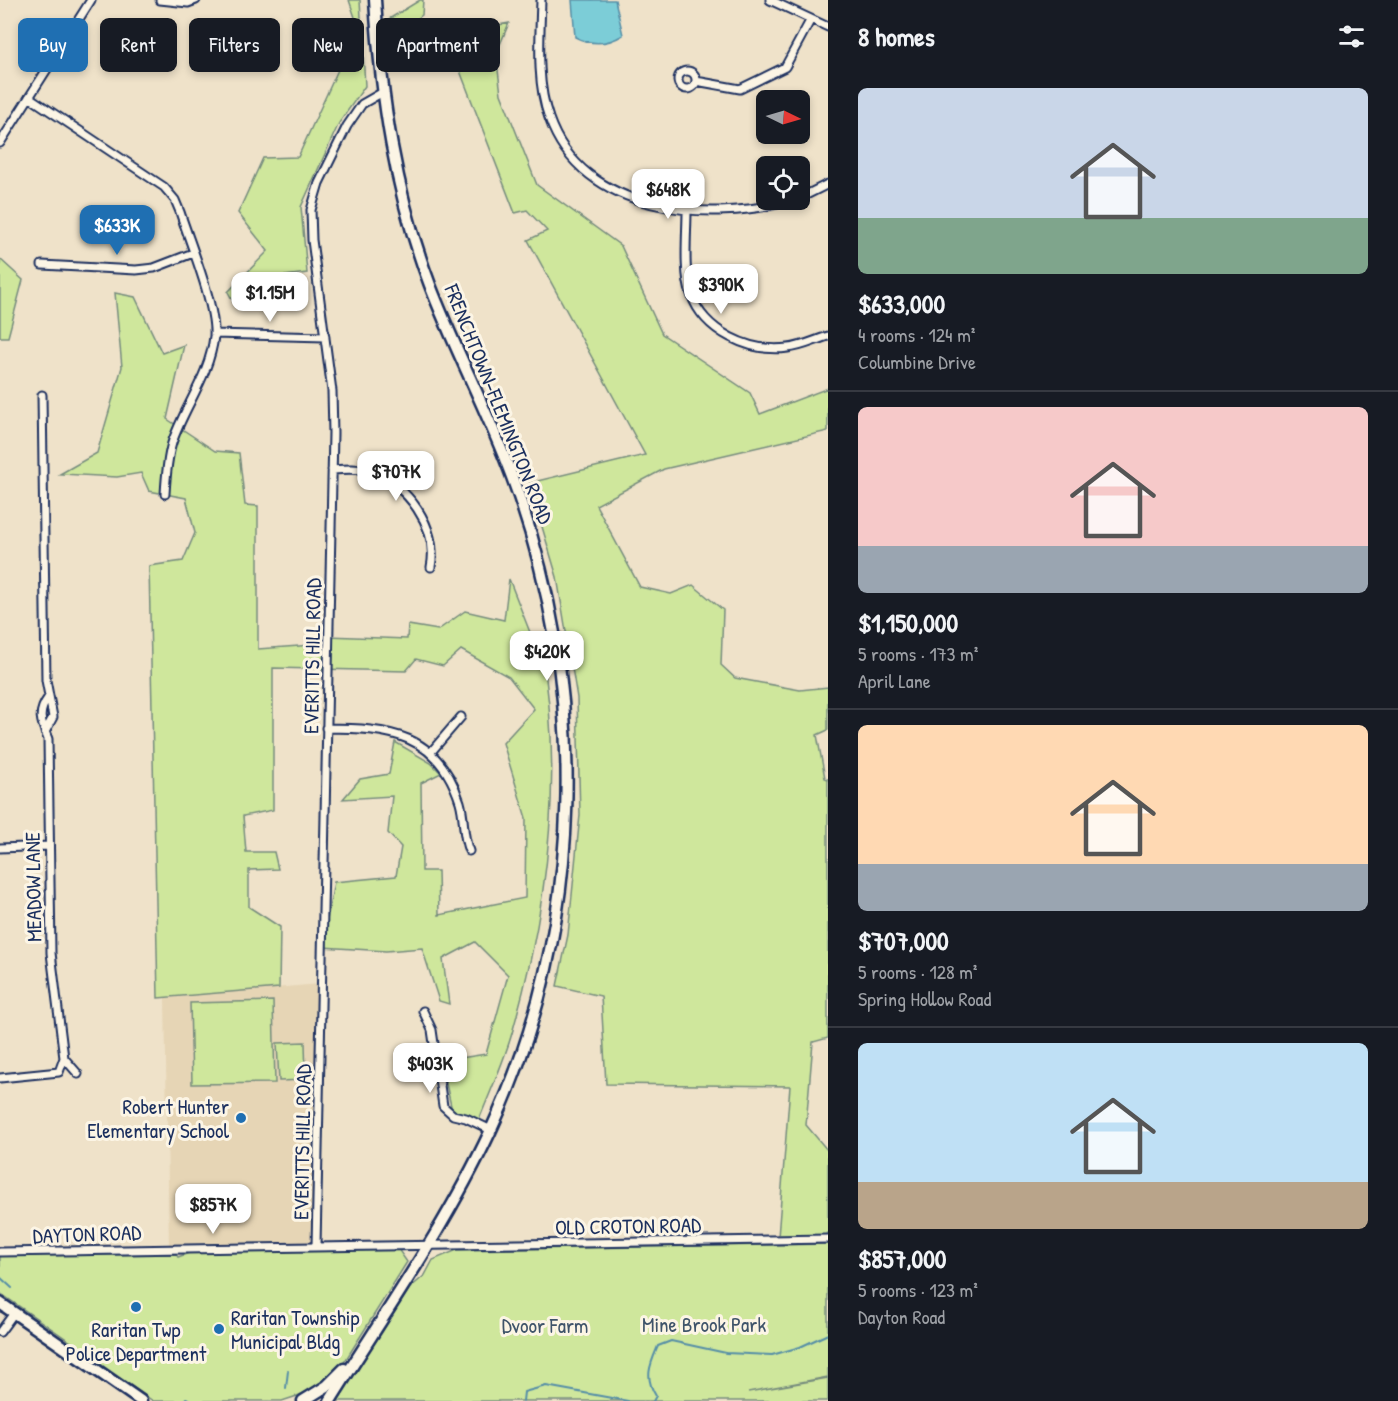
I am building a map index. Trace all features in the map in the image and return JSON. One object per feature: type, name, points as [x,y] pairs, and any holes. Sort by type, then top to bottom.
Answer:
[{"type":"main road","name":"FRENCHTOWN-FLEMINGTON ROAD","points":[[330,1401],[428,1245],[463,1186],[491,1130],[534,1015],[555,920],[564,851],[567,795],[564,702],[553,622],[536,550],[506,461],[423,264],[400,186],[383,93],[375,0]]},
{"type":"main road","points":[[0,1303],[141,1401]]},
{"type":"main road","name":"FRENCHTOWN-FLEMINGTON ROAD","points":[[303,1401],[327,1386],[359,1354]]},
{"type":"street","points":[[0,143],[91,0]]},
{"type":"street","points":[[160,0],[188,3],[196,0]]},
{"type":"street","points":[[541,0],[542,86],[549,118],[566,150],[586,174],[610,188],[654,204],[687,211],[756,209]]},
{"type":"street","points":[[770,0],[828,27]]},
{"type":"street","points":[[696,81],[740,89],[785,67],[811,19]]},
{"type":"street","name":"EVERITTS HILL ROAD","points":[[316,1246],[332,391],[311,224],[314,196],[335,146],[352,117],[363,104],[383,93]]},
{"type":"street","points":[[29,97],[164,187],[175,200],[211,312],[214,334],[208,364],[173,442],[167,463],[165,494]]},
{"type":"street","points":[[810,193],[828,184]]},
{"type":"street","points":[[687,211],[690,293],[706,320],[735,340],[759,348],[789,348],[828,336]]},
{"type":"street","points":[[42,265],[136,270],[154,267],[193,253]]},
{"type":"street","points":[[214,334],[325,337]]},
{"type":"street","name":"MEADOW LANE","points":[[42,396],[48,698],[53,717],[45,732]]},
{"type":"street","points":[[332,470],[370,471],[401,490],[416,507],[427,527],[433,554],[431,567]]},
{"type":"street","name":"MEADOW LANE","points":[[48,698],[40,712],[48,739],[51,953],[64,1058]]},
{"type":"street","points":[[431,752],[462,717]]},
{"type":"street","points":[[326,729],[369,729],[399,734],[431,752],[442,764],[457,793],[463,813],[463,837],[469,851]]},
{"type":"street","points":[[0,848],[49,846]]},
{"type":"street","points":[[423,1011],[432,1030],[443,1106],[453,1115],[466,1118],[491,1130]]},
{"type":"street","points":[[0,1078],[59,1072],[64,1058],[78,1074]]},
{"type":"street","name":"OLD CROTON ROAD","points":[[428,1245],[828,1239]]},
{"type":"street","name":"DAYTON ROAD","points":[[0,1252],[428,1245]]},
{"type":"street","points":[[0,1332],[14,1313]]},
{"type":"shaded area","name":"Robert Hunter Elementary School","points":[[319,984],[314,1239],[307,1246],[169,1248],[165,998]]},
{"type":"green space","points":[[349,0],[360,0],[361,18],[355,18]]},
{"type":"green space","points":[[423,0],[422,15],[418,18],[391,18]]},
{"type":"green space","points":[[509,23],[500,44],[500,25]]},
{"type":"green space","points":[[364,69],[365,86],[339,123],[301,207],[307,273],[255,280],[234,303],[228,292],[268,251],[238,213],[263,158],[298,157],[337,72],[364,72]]},
{"type":"green space","points":[[460,72],[498,72],[501,94],[537,185],[621,246],[662,334],[750,393],[760,414],[828,388],[828,431],[664,469],[596,505],[640,587],[671,594],[693,585],[723,610],[721,665],[735,678],[800,690],[828,687],[828,730],[817,735],[825,778],[828,779],[828,1038],[813,1042],[806,1125],[828,1151],[828,1237],[778,1237],[790,1086],[606,1084],[601,996],[557,986],[568,935],[580,815],[577,698],[557,577],[529,483],[645,455],[528,240],[547,231],[527,210],[515,213]]},
{"type":"green space","points":[[0,259],[23,280],[8,337],[0,337]]},
{"type":"green space","points":[[115,293],[135,297],[162,353],[184,345],[167,419],[215,451],[239,453],[245,505],[258,506],[258,649],[327,644],[328,636],[407,639],[408,625],[438,630],[465,611],[504,620],[509,579],[533,640],[540,639],[551,737],[552,786],[544,883],[526,979],[511,1038],[479,1120],[453,1115],[441,1061],[486,1054],[508,975],[475,942],[443,959],[449,1004],[439,1001],[422,948],[386,951],[322,947],[334,882],[396,876],[401,847],[388,833],[392,796],[343,799],[360,779],[389,774],[395,742],[431,763],[441,773],[421,783],[422,871],[438,871],[439,915],[525,898],[526,818],[503,743],[534,709],[509,677],[461,650],[443,666],[416,659],[406,671],[273,668],[273,810],[243,816],[246,852],[274,852],[278,869],[249,870],[249,907],[280,927],[279,988],[158,998],[149,566],[183,561],[195,533],[186,498],[149,491],[141,473],[117,477],[60,474],[97,453],[122,367]]},
{"type":"green space","points":[[273,1001],[275,1083],[192,1084],[190,1003]]},
{"type":"green space","points":[[305,1042],[306,1080],[279,1081],[277,1043]]},
{"type":"green space","points":[[828,1244],[828,1377],[748,1392],[828,1378],[828,1401],[338,1401],[410,1288],[425,1275],[433,1260],[457,1250]]},
{"type":"green space","points":[[398,1249],[407,1262],[340,1369],[313,1389],[282,1401],[153,1401],[99,1363],[99,1358],[91,1351],[84,1351],[0,1293],[0,1256],[176,1254],[178,1257],[189,1253]]},
{"type":"water","points":[[572,0],[615,0],[623,35],[611,41],[599,43],[575,37]]},
{"type":"waterway","points":[[0,1277],[12,1288]]},
{"type":"waterway","points":[[653,1401],[656,1396],[650,1383],[649,1371],[658,1346],[671,1341],[726,1353],[772,1355],[800,1347],[828,1334]]},
{"type":"waterway","points":[[286,1388],[288,1371]]},
{"type":"waterway","points":[[523,1401],[524,1392],[546,1386],[628,1401]]},
{"type":"waterway","points":[[186,1398],[192,1401]]},
{"type":"place","name":"Robert Hunter Elementary School","points":[[241,1118]]},
{"type":"place","name":"Raritan Twp Police Department","points":[[136,1307]]},
{"type":"place","name":"Raritan Township Municipal Bldg","points":[[219,1329]]},
{"type":"park label","name":"Mine Brook Park","points":[[704,1324]]},
{"type":"park label","name":"Dvoor Farm","points":[[545,1325]]}]
